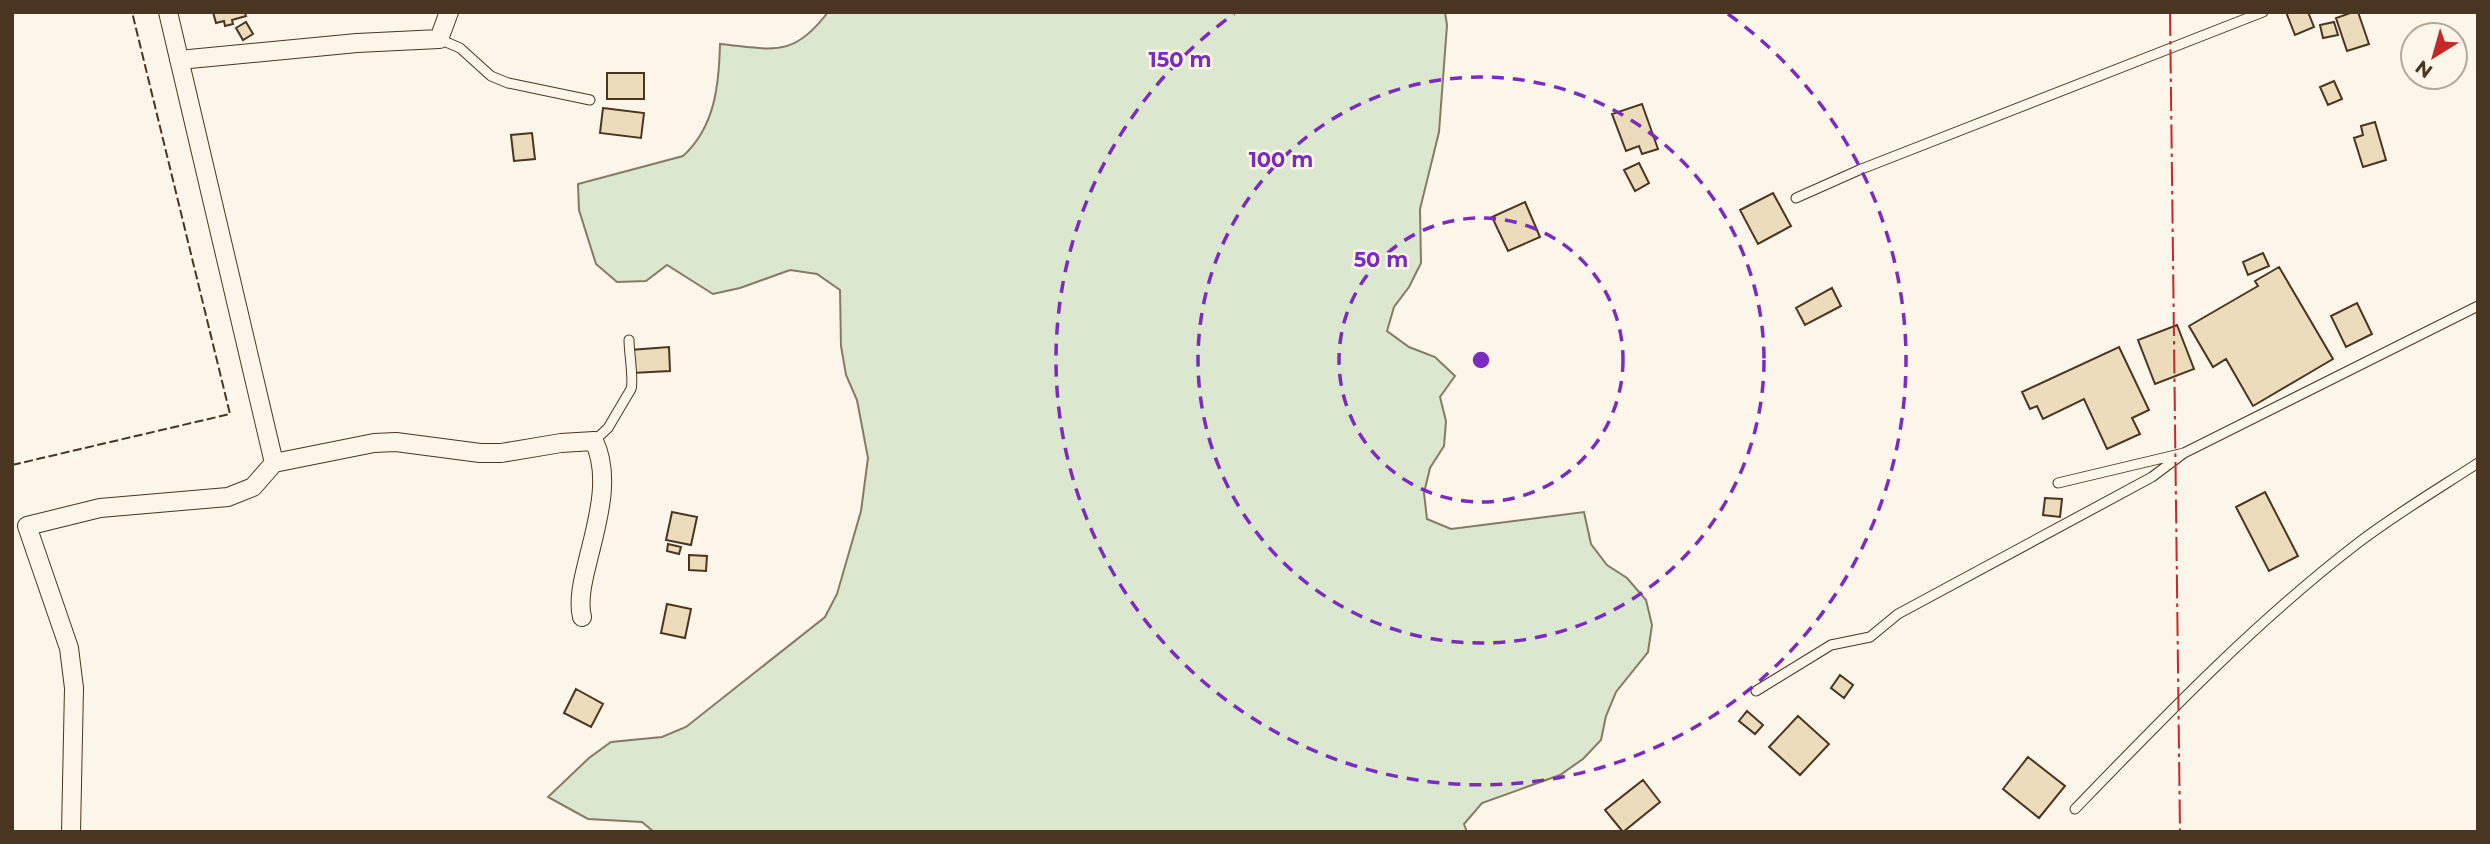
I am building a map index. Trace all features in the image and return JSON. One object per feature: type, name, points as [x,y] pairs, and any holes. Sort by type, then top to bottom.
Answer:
[{"type":"street","points":[[168,12],[274,463]]},
{"type":"street","points":[[179,60],[357,43],[439,39],[448,21],[449,12]]},
{"type":"street","points":[[72,832],[74,688],[69,648],[27,526],[100,508],[228,497],[253,487],[274,463],[374,443],[396,442],[491,453],[594,441],[598,451],[601,488],[595,530],[583,578],[582,617]]},
{"type":"lane","points":[[1796,198],[1858,170],[2263,12]]},
{"type":"lane","points":[[439,39],[460,48],[491,76],[508,83],[590,100]]},
{"type":"lane","points":[[1756,691],[1831,645],[1870,637],[1898,614],[2152,477],[2184,453],[2478,306]]},
{"type":"lane","points":[[594,441],[608,428],[631,389],[633,383],[629,340]]},
{"type":"lane","points":[[2058,483],[2184,453]]},
{"type":"lane","points":[[2075,809],[2175,705],[2287,600],[2360,541],[2478,463]]},
{"type":"green space","points":[[828,12],[1445,12],[1447,25],[1439,132],[1420,209],[1421,263],[1409,287],[1394,307],[1387,331],[1409,347],[1435,357],[1455,376],[1440,397],[1446,421],[1444,446],[1430,468],[1424,493],[1427,519],[1451,529],[1584,512],[1591,544],[1607,565],[1627,578],[1646,600],[1652,625],[1648,652],[1616,692],[1606,716],[1601,740],[1583,759],[1560,775],[1482,803],[1464,824],[1467,832],[654,832],[642,822],[588,819],[548,797],[589,758],[611,742],[662,737],[686,727],[825,617],[837,594],[861,511],[868,458],[857,400],[846,375],[841,346],[840,290],[817,274],[790,270],[740,288],[713,294],[667,265],[646,281],[617,282],[596,264],[579,210],[578,184],[683,156],[694,145],[709,119],[716,90],[720,44],[780,48],[804,38]]},
{"type":"building","points":[[213,12],[245,12],[246,16],[232,20],[233,24],[225,26],[224,21],[216,23]]},
{"type":"building","points":[[2286,12],[2308,12],[2314,27],[2295,35]]},
{"type":"building","points":[[2358,12],[2369,44],[2347,51],[2336,18]]},
{"type":"building","points":[[246,22],[253,34],[243,40],[236,28]]},
{"type":"building","points":[[2334,22],[2338,35],[2323,38],[2320,25]]},
{"type":"building","points":[[607,73],[644,73],[644,99],[607,99]]},
{"type":"building","points":[[2334,81],[2342,99],[2328,105],[2320,87]]},
{"type":"building","points":[[1642,104],[1658,149],[1642,154],[1639,146],[1626,151],[1612,114]]},
{"type":"building","points":[[603,108],[644,113],[641,138],[600,133]]},
{"type":"building","points":[[2375,122],[2386,160],[2363,167],[2354,138],[2363,135],[2361,126]]},
{"type":"building","points":[[532,133],[535,159],[514,161],[511,135]]},
{"type":"building","points":[[1639,163],[1649,183],[1635,191],[1624,170]]},
{"type":"building","points":[[1773,193],[1791,226],[1758,244],[1740,210]]},
{"type":"building","points":[[1525,202],[1540,237],[1508,251],[1492,217]]},
{"type":"building","points":[[2263,253],[2269,266],[2248,275],[2243,262]]},
{"type":"building","points":[[2279,267],[2333,359],[2253,406],[2226,359],[2213,367],[2189,326],[2258,286],[2255,281]]},
{"type":"building","points":[[1832,288],[1841,306],[1805,325],[1796,308]]},
{"type":"building","points":[[2357,303],[2372,334],[2346,347],[2331,316]]},
{"type":"building","points":[[2177,325],[2194,369],[2155,384],[2138,340]]},
{"type":"building","points":[[669,347],[670,371],[632,373],[630,350]]},
{"type":"building","points":[[2119,347],[2149,410],[2132,418],[2140,434],[2107,449],[2084,399],[2043,419],[2037,406],[2030,409],[2022,392]]},
{"type":"building","points":[[2265,492],[2298,556],[2269,571],[2236,507]]},
{"type":"building","points":[[2045,498],[2062,499],[2060,517],[2043,515]]},
{"type":"building","points":[[672,512],[697,517],[691,545],[666,540]]},
{"type":"building","points":[[668,544],[681,547],[679,554],[667,551]]},
{"type":"building","points":[[689,555],[707,556],[706,571],[689,570]]},
{"type":"building","points":[[667,604],[691,609],[685,638],[661,633]]},
{"type":"building","points":[[1840,675],[1853,685],[1844,698],[1831,688]]},
{"type":"building","points":[[576,689],[603,704],[591,727],[564,713]]},
{"type":"building","points":[[1747,711],[1763,725],[1755,734],[1739,721]]},
{"type":"building","points":[[1798,716],[1829,744],[1800,775],[1769,747]]},
{"type":"building","points":[[2028,757],[2065,786],[2039,818],[2003,789]]},
{"type":"building","points":[[1643,780],[1660,802],[1623,832],[1605,810]]},
{"type":"fence","points":[[12,465],[230,414],[132,12]]},
{"type":"power","points":[[2170,12],[2180,832]]}]
